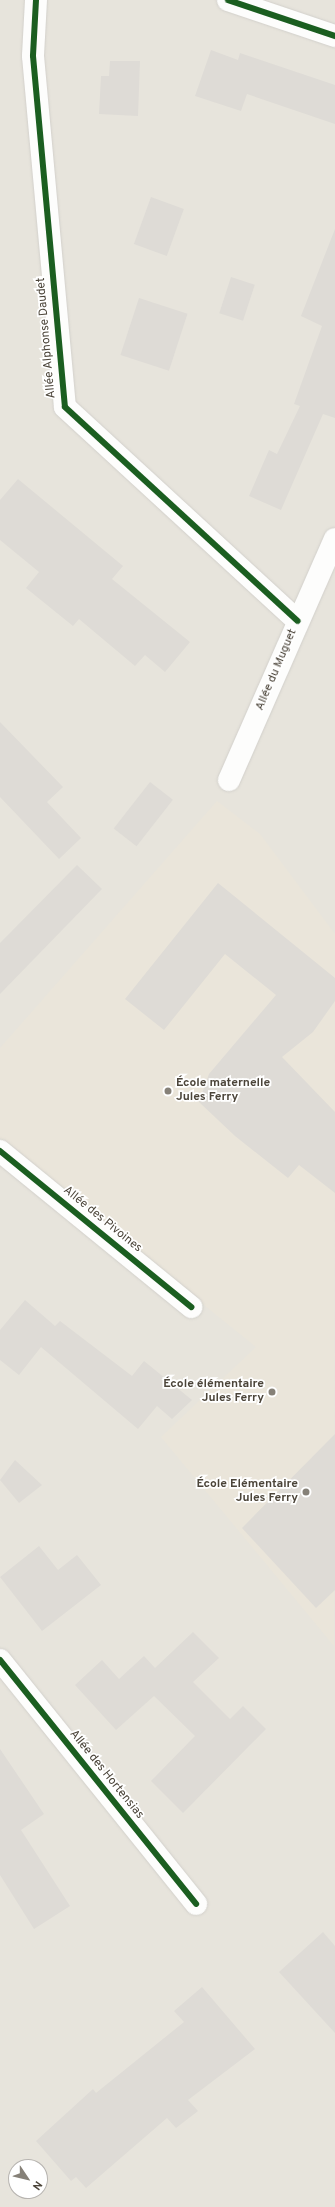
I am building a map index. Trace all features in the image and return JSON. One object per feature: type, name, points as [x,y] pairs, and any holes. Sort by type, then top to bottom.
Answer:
[{"type":"street","name":"Allée Alphonse Daudet","points":[[36,0],[32,56],[65,407],[298,621]]},
{"type":"street","points":[[228,0],[335,36]]},
{"type":"street","name":"Allée du Muguet","points":[[229,780],[335,539]]},
{"type":"street","name":"Allée des Pivoines","points":[[0,1151],[191,1306]]},
{"type":"street","name":"Allée des Hortensias","points":[[0,1660],[196,1904]]},
{"type":"shaded area","points":[[0,0],[335,0],[335,2207],[0,2207]]},
{"type":"shaded area","name":"École maternelle Jules Ferry","points":[[217,801],[260,834],[335,934],[334,1646],[161,1437],[256,1347],[0,1140],[0,1048]]},
{"type":"building","points":[[211,50],[238,60],[240,53],[335,85],[335,124],[247,94],[241,111],[195,96]]},
{"type":"building","points":[[110,61],[140,61],[138,116],[99,114],[101,76],[109,76]]},
{"type":"building","points":[[151,197],[184,209],[167,256],[134,244]]},
{"type":"building","points":[[335,229],[335,418],[323,414],[281,510],[249,496],[269,450],[277,454],[300,406],[294,404],[322,326],[301,316]]},
{"type":"building","points":[[231,277],[255,285],[243,321],[219,313]]},
{"type":"building","points":[[139,298],[188,314],[169,371],[120,355]]},
{"type":"building","points":[[18,479],[123,566],[112,579],[190,642],[165,672],[145,655],[135,666],[79,619],[73,626],[26,588],[39,572],[0,540],[0,500]]},
{"type":"building","points":[[0,722],[63,787],[47,802],[81,838],[59,859],[0,797]]},
{"type":"building","points":[[150,782],[173,800],[137,846],[114,828]]},
{"type":"building","points":[[77,865],[102,889],[0,994],[0,943]]},
{"type":"building","points":[[218,883],[335,978],[335,1001],[313,1032],[282,1057],[335,1112],[335,1193],[299,1165],[288,1178],[235,1136],[199,1102],[209,1074],[276,995],[225,954],[164,1030],[125,999]]},
{"type":"building","points":[[25,1300],[55,1326],[60,1321],[132,1376],[144,1361],[192,1400],[172,1419],[157,1406],[138,1429],[41,1347],[19,1375],[0,1360],[0,1330]]},
{"type":"building","name":"École Elémentaire Jules Ferry","points":[[335,1434],[335,1590],[316,1608],[242,1528]]},
{"type":"building","points":[[15,1460],[42,1485],[19,1503],[0,1480]]},
{"type":"building","points":[[39,1546],[58,1570],[77,1555],[101,1585],[42,1631],[0,1577]]},
{"type":"building","points":[[193,1632],[219,1658],[193,1682],[230,1719],[243,1706],[266,1729],[183,1813],[151,1781],[195,1736],[154,1696],[116,1730],[75,1685],[102,1660],[119,1679],[144,1656],[155,1668]]},
{"type":"building","points":[[0,1749],[44,1814],[21,1830],[70,1906],[34,1929],[0,1875]]},
{"type":"building","points":[[323,1932],[335,1946],[335,2033],[279,1972]]},
{"type":"building","points":[[202,1987],[255,2049],[188,2100],[198,2111],[176,2128],[167,2118],[86,2188],[76,2177],[71,2181],[36,2141],[93,2089],[96,2093],[184,2022],[174,2011]]},
{"type":"cycle path","points":[[36,0],[33,56],[65,407],[298,621]]},
{"type":"cycle path","points":[[228,0],[335,36]]},
{"type":"cycle path","points":[[0,1151],[191,1307]]},
{"type":"cycle path","points":[[0,1660],[196,1904]]},
{"type":"place","name":"École maternelle Jules Ferry","points":[[168,1091]]},
{"type":"place","name":"École élémentaire Jules Ferry","points":[[272,1392]]},
{"type":"place","name":"École Elémentaire Jules Ferry","points":[[306,1492]]}]
